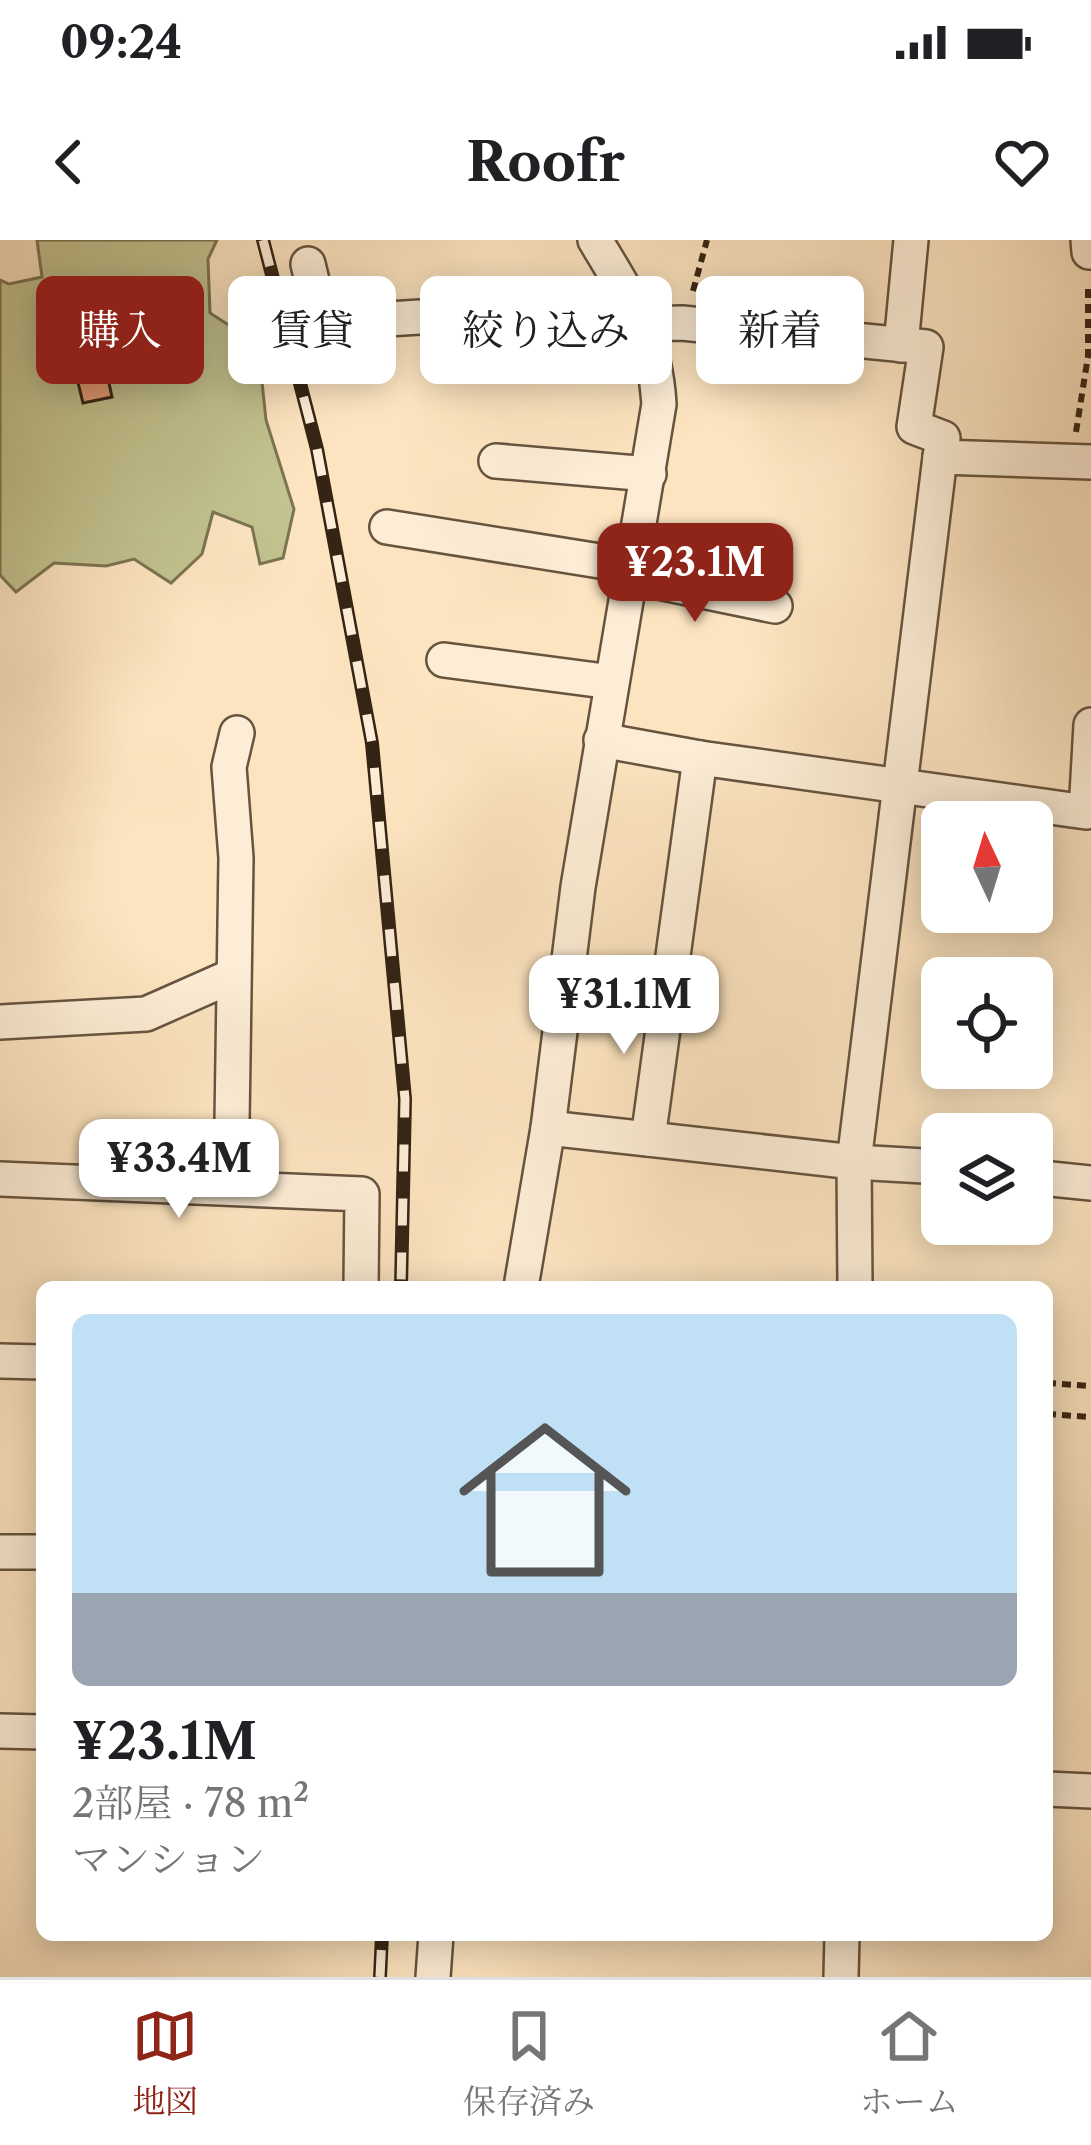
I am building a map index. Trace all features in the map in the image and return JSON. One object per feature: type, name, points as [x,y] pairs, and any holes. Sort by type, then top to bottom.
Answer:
[{"type":"street","points":[[595,240],[616,276]]},
{"type":"street","points":[[901,345],[911,240]]},
{"type":"street","points":[[308,264],[322,323],[420,320]]},
{"type":"street","points":[[672,321],[926,347],[914,427],[943,438],[854,1162],[855,1281]]},
{"type":"street","points":[[522,1281],[602,740],[649,474],[658,384]]},
{"type":"street","points":[[940,457],[1081,462]]},
{"type":"street","points":[[496,460],[649,474]]},
{"type":"street","points":[[387,527],[630,571],[775,606]]},
{"type":"street","points":[[444,660],[612,682]]},
{"type":"street","points":[[602,740],[1087,812],[1091,725]]},
{"type":"street","points":[[231,1188],[236,858],[229,767],[237,733]]},
{"type":"street","points":[[648,1139],[700,758]]},
{"type":"street","points":[[0,1022],[146,1014],[232,976]]},
{"type":"street","points":[[548,1129],[921,1166]]},
{"type":"street","points":[[0,1179],[362,1194],[362,1281]]},
{"type":"street","points":[[1053,1179],[1091,1183]]},
{"type":"street","points":[[0,1361],[36,1362]]},
{"type":"street","points":[[0,1552],[36,1552]]},
{"type":"street","points":[[0,1731],[36,1732]]},
{"type":"street","points":[[1053,1789],[1091,1790]]},
{"type":"street","points":[[433,1977],[436,1941]]},
{"type":"street","points":[[841,1977],[842,1941]]},
{"type":"path","points":[[682,323],[707,240]]},
{"type":"path","points":[[1081,462],[1089,246]]},
{"type":"path","points":[[1053,1383],[1091,1386]]},
{"type":"path","points":[[1053,1414],[1091,1417]]},
{"type":"green space","points":[[37,240],[217,240],[208,259],[210,313],[228,325],[228,384],[262,384],[266,420],[294,509],[283,558],[260,564],[252,527],[213,512],[202,554],[171,583],[134,559],[106,566],[54,563],[16,592],[0,575],[0,280],[9,284],[36,278],[36,384],[204,384],[204,276],[42,276]]},
{"type":"building","points":[[78,384],[109,384],[112,397],[83,403]]},
{"type":"railway","points":[[263,240],[317,449],[372,743],[405,1099],[401,1281]]},
{"type":"railway","points":[[380,1977],[382,1941]]}]
